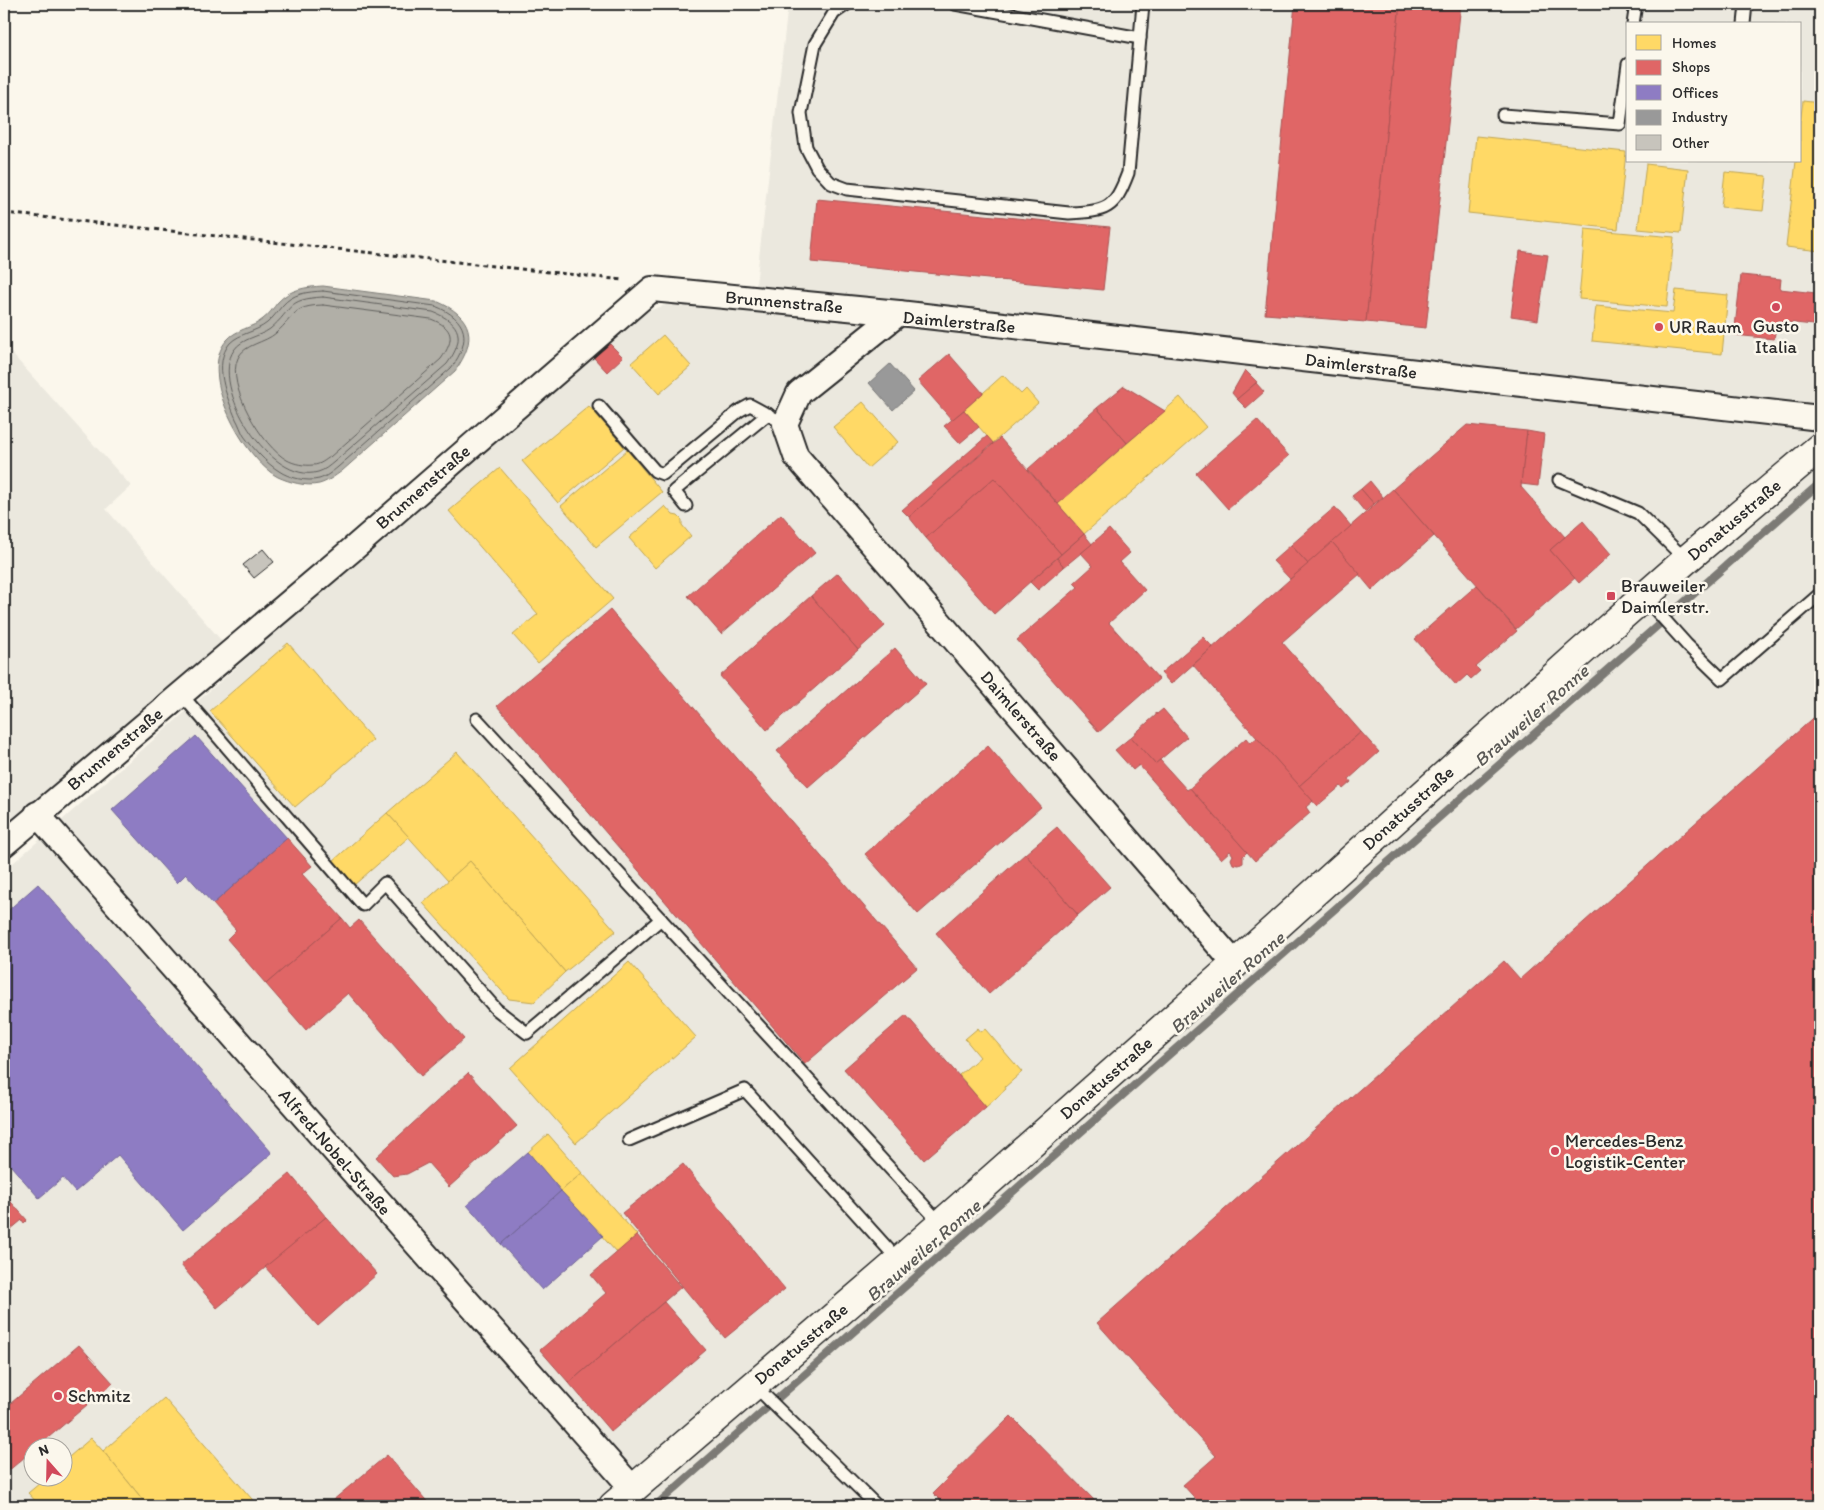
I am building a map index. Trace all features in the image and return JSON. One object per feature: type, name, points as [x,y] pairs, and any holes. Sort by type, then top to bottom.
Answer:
[{"type":"street","name":"Brunnenstraße","points":[[4,844],[354,548],[652,289],[899,313]]},
{"type":"street","name":"Daimlerstraße","points":[[1235,964],[796,456],[777,419],[799,393],[899,313],[1820,418]]},
{"type":"street","name":"Donatusstraße","points":[[623,1498],[759,1389],[899,1261],[1235,964],[1579,654],[1653,607],[1686,560],[1820,447]]},
{"type":"street","name":"Alfred-Nobel-Straße","points":[[38,814],[623,1498]]},
{"type":"lane","points":[[847,4],[834,13],[815,44],[802,113],[806,147],[817,168],[831,183],[847,190],[1069,213],[1096,212],[1113,203],[1122,189],[1128,173],[1143,4]]},
{"type":"lane","points":[[955,4],[1140,38]]},
{"type":"lane","points":[[1633,22],[1636,4]]},
{"type":"lane","points":[[1744,22],[1746,4]]},
{"type":"lane","points":[[1503,115],[1620,124],[1626,79]]},
{"type":"lane","points":[[599,406],[655,470],[663,474],[750,405],[777,419],[674,491],[686,506]]},
{"type":"lane","points":[[1559,480],[1638,513],[1686,560]]},
{"type":"lane","points":[[1653,607],[1722,679],[1820,594]]},
{"type":"lane","points":[[181,694],[363,905],[385,883],[496,1009],[528,1033],[660,920]]},
{"type":"lane","points":[[477,719],[941,1224]]},
{"type":"lane","points":[[629,1140],[745,1090],[899,1261]]},
{"type":"lane","points":[[759,1389],[877,1506]]},
{"type":"path","points":[[4,213],[631,281],[652,289]]},
{"type":"shaded area","points":[[788,4],[1820,4],[1820,1506],[4,1506],[4,871],[639,314],[672,303],[753,311]]},
{"type":"shaded area","points":[[4,345],[131,486],[106,509],[228,648],[4,842]]},
{"type":"water","points":[[323,286],[436,301],[458,314],[468,330],[469,339],[467,349],[455,371],[342,471],[331,479],[314,485],[292,482],[278,477],[265,468],[252,453],[239,435],[228,414],[217,373],[219,355],[231,336],[259,322],[267,316],[278,302],[293,291]]},
{"type":"building: Homes","points":[[1803,101],[1820,103],[1820,251],[1786,247],[1796,162],[1802,162]]},
{"type":"building: Homes","points":[[1476,136],[1626,152],[1618,229],[1468,213]]},
{"type":"building: Homes","points":[[1646,164],[1688,169],[1681,233],[1638,229]]},
{"type":"building: Homes","points":[[1725,172],[1767,176],[1763,211],[1721,207]]},
{"type":"building: Homes","points":[[1585,229],[1674,237],[1667,307],[1579,299]]},
{"type":"building: Homes","name":"UR Raum","points":[[1676,290],[1728,295],[1722,354],[1592,341],[1596,306],[1673,313]]},
{"type":"building: Homes","points":[[663,335],[691,366],[659,394],[631,363]]},
{"type":"building: Homes","points":[[1003,375],[1021,394],[1026,389],[1038,403],[993,443],[964,410]]},
{"type":"building: Homes","points":[[1180,397],[1206,427],[1084,534],[1058,504]]},
{"type":"building: Homes","points":[[863,402],[898,442],[868,468],[833,427]]},
{"type":"building: Homes","points":[[589,406],[624,447],[558,503],[522,461]]},
{"type":"building: Homes","points":[[627,450],[662,492],[596,547],[561,506]]},
{"type":"building: Homes","points":[[500,468],[613,599],[538,663],[513,635],[538,614],[449,511]]},
{"type":"building: Homes","points":[[665,506],[673,515],[678,516],[682,520],[682,525],[691,536],[655,568],[629,538]]},
{"type":"building: Homes","points":[[288,643],[373,740],[295,807],[210,711]]},
{"type":"building: Homes","points":[[457,752],[616,931],[565,972],[470,861],[448,881],[387,813]]},
{"type":"building: Homes","points":[[387,813],[409,837],[354,885],[333,861]]},
{"type":"building: Homes","points":[[470,861],[565,972],[534,1002],[509,999],[423,903]]},
{"type":"building: Homes","points":[[629,962],[696,1037],[576,1143],[510,1068]]},
{"type":"building: Homes","points":[[978,1028],[981,1032],[985,1029],[1022,1072],[986,1107],[959,1075],[980,1057],[965,1039]]},
{"type":"building: Homes","points":[[548,1134],[582,1173],[561,1191],[528,1152]]},
{"type":"building: Homes","points":[[582,1173],[637,1235],[617,1253],[561,1191]]},
{"type":"building: Homes","points":[[164,1398],[258,1506],[148,1506],[103,1451]]},
{"type":"building: Homes","points":[[91,1438],[148,1506],[40,1506],[28,1493],[34,1488],[72,1488],[72,1454]]},
{"type":"building: Shops","points":[[1295,4],[1400,4],[1366,322],[1265,314]]},
{"type":"building: Shops","points":[[1400,4],[1461,4],[1426,328],[1366,322]]},
{"type":"building: Shops","points":[[817,199],[1110,227],[1103,290],[811,262]]},
{"type":"building: Shops","points":[[1520,251],[1548,255],[1538,320],[1511,316]]},
{"type":"building: Shops","name":"Gusto Italia","points":[[1741,275],[1781,279],[1780,289],[1816,293],[1813,325],[1777,321],[1774,339],[1734,335]]},
{"type":"building: Shops","points":[[609,343],[623,357],[607,372],[594,358]]},
{"type":"building: Shops","points":[[949,354],[983,393],[952,420],[918,381]]},
{"type":"building: Shops","points":[[1245,370],[1257,382],[1237,399],[1232,393]]},
{"type":"building: Shops","points":[[1256,383],[1264,392],[1246,408],[1237,399]]},
{"type":"building: Shops","points":[[1124,386],[1165,411],[1127,443],[1097,408]]},
{"type":"building: Shops","points":[[1097,408],[1127,443],[1058,504],[1028,469]]},
{"type":"building: Shops","points":[[964,410],[979,427],[960,443],[944,426]]},
{"type":"building: Shops","points":[[1257,420],[1289,456],[1228,509],[1196,473]]},
{"type":"building: Shops","points":[[1467,425],[1527,431],[1521,487],[1565,537],[1550,550],[1575,578],[1516,629],[1393,489]]},
{"type":"building: Shops","points":[[1527,431],[1544,434],[1538,486],[1521,484]]},
{"type":"building: Shops","points":[[987,436],[993,443],[909,517],[902,510]]},
{"type":"building: Shops","points":[[1000,438],[1084,534],[1061,554],[994,478],[926,538],[909,517]]},
{"type":"building: Shops","points":[[994,478],[1061,554],[994,614],[926,538]]},
{"type":"building: Shops","points":[[1370,481],[1383,497],[1374,504],[1361,489]]},
{"type":"building: Shops","points":[[1361,489],[1374,504],[1365,512],[1352,496]]},
{"type":"building: Shops","points":[[1393,489],[1434,536],[1372,590],[1332,542]]},
{"type":"building: Shops","points":[[1335,507],[1351,526],[1308,564],[1291,545]]},
{"type":"building: Shops","points":[[781,514],[815,553],[721,634],[688,596]]},
{"type":"building: Shops","points":[[1583,521],[1611,554],[1579,583],[1550,550]]},
{"type":"building: Shops","points":[[1109,529],[1130,553],[1120,562],[1145,590],[1109,623],[1159,679],[1099,732],[1017,640],[1078,587],[1074,583],[1093,566],[1081,553]]},
{"type":"building: Shops","points":[[1084,534],[1092,544],[1064,567],[1057,558]]},
{"type":"building: Shops","points":[[1332,542],[1360,574],[1282,642],[1361,732],[1299,786],[1193,665]]},
{"type":"building: Shops","points":[[1291,545],[1308,564],[1290,579],[1273,561]]},
{"type":"building: Shops","points":[[1057,558],[1064,567],[1038,590],[1030,582]]},
{"type":"building: Shops","points":[[838,573],[885,626],[858,650],[811,596]]},
{"type":"building: Shops","points":[[1477,585],[1517,631],[1476,667],[1480,671],[1471,679],[1467,675],[1456,685],[1415,639]]},
{"type":"building: Shops","points":[[811,596],[858,650],[767,730],[720,676]]},
{"type":"building: Shops","points":[[610,610],[917,968],[805,1064],[497,706]]},
{"type":"building: Shops","points":[[1203,637],[1213,647],[1171,684],[1161,673]]},
{"type":"building: Shops","points":[[895,648],[926,684],[808,787],[777,751]]},
{"type":"building: Shops","points":[[1163,709],[1187,737],[1155,764],[1131,737],[1156,713]]},
{"type":"building: Shops","name":"Mercedes-Benz Logistik-Center","points":[[1820,712],[1820,1506],[1202,1506],[1183,1485],[1216,1456],[1097,1323],[1504,961],[1520,979]]},
{"type":"building: Shops","points":[[1361,732],[1379,752],[1349,779],[1351,782],[1343,789],[1341,786],[1317,806],[1299,786]]},
{"type":"building: Shops","points":[[1131,737],[1155,764],[1160,760],[1187,790],[1190,788],[1247,852],[1243,856],[1243,863],[1239,865],[1233,864],[1231,859],[1233,855],[1230,851],[1221,859],[1139,765],[1133,770],[1115,750]]},
{"type":"building: Shops","points":[[1246,738],[1250,743],[1257,738],[1313,801],[1306,807],[1310,813],[1255,861],[1190,788]]},
{"type":"building: Shops","points":[[988,746],[1041,807],[918,914],[865,854]]},
{"type":"building: Shops","points":[[1057,827],[1110,887],[1078,915],[1025,854]]},
{"type":"building: Shops","points":[[287,838],[312,866],[302,874],[342,918],[266,984],[227,939],[236,930],[213,904]]},
{"type":"building: Shops","points":[[1025,854],[1078,915],[989,994],[936,933]]},
{"type":"building: Shops","points":[[342,918],[350,928],[359,920],[464,1039],[421,1076],[348,993],[306,1030],[266,984]]},
{"type":"building: Shops","points":[[906,1015],[986,1107],[924,1160],[844,1069]]},
{"type":"building: Shops","points":[[468,1073],[517,1126],[449,1187],[428,1163],[407,1174],[393,1176],[376,1157]]},
{"type":"building: Shops","points":[[683,1164],[785,1289],[725,1338],[622,1213]]},
{"type":"building: Shops","points":[[290,1174],[326,1217],[217,1308],[181,1265]]},
{"type":"building: Shops","points":[[4,1194],[27,1220],[24,1223],[22,1220],[4,1235]]},
{"type":"building: Shops","points":[[326,1217],[377,1274],[318,1326],[265,1267]]},
{"type":"building: Shops","points":[[637,1235],[681,1287],[569,1383],[540,1350],[606,1293],[591,1275]]},
{"type":"building: Shops","points":[[664,1302],[706,1350],[611,1432],[569,1383]]},
{"type":"building: Shops","name":"Schmitz","points":[[79,1345],[113,1383],[48,1438],[22,1438],[22,1459],[7,1472],[4,1468],[4,1409]]},
{"type":"building: Shops","points":[[1011,1416],[1100,1506],[946,1506],[933,1493]]},
{"type":"building: Shops","points":[[387,1455],[431,1506],[326,1506]]},
{"type":"building: Offices","points":[[196,736],[287,838],[213,904],[186,874],[177,883],[112,810]]},
{"type":"building: Offices","points":[[38,884],[272,1153],[183,1230],[118,1155],[75,1192],[63,1178],[39,1198],[4,1158],[4,914]]},
{"type":"building: Offices","points":[[528,1152],[561,1191],[501,1244],[467,1205]]},
{"type":"building: Offices","points":[[561,1191],[603,1236],[542,1290],[501,1244]]},
{"type":"building: Industry","points":[[890,364],[914,391],[893,410],[869,383]]},
{"type":"building: Other","points":[[263,549],[274,562],[254,578],[243,565]]},
{"type":"waterway","name":"Brauweiler Ronne","points":[[655,1506],[1820,483]]},
{"type":"place","name":"Gusto Italia","points":[[1776,307]]},
{"type":"place","name":"UR Raum","points":[[1659,327]]},
{"type":"place","name":"Brauweiler Daimlerstr.","points":[[1611,596]]},
{"type":"place","name":"Mercedes-Benz Logistik-Center","points":[[1555,1151]]},
{"type":"place","name":"Schmitz","points":[[58,1396]]}]
